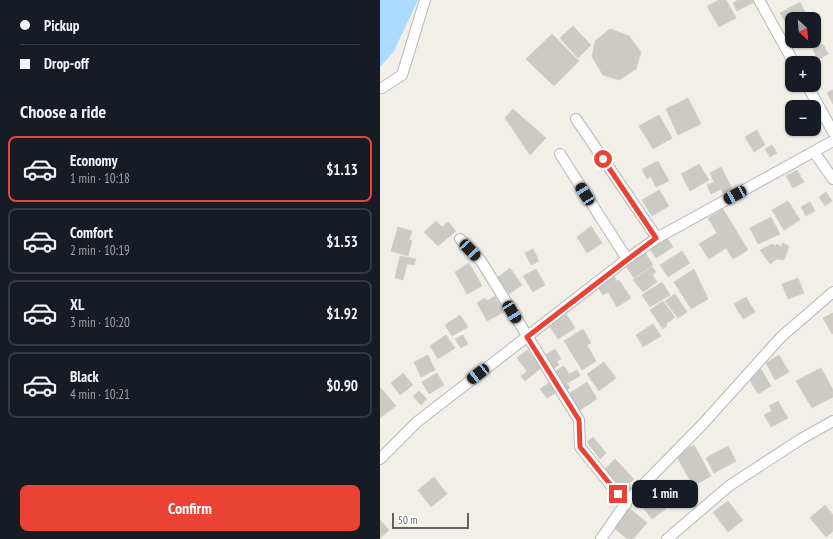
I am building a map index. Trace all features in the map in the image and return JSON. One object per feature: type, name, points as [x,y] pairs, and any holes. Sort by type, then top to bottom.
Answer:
[{"type":"street","points":[[382,88],[402,75],[425,0]]},
{"type":"street","points":[[759,0],[790,56]]},
{"type":"street","points":[[811,92],[833,132]]},
{"type":"street","points":[[576,119],[656,238]]},
{"type":"street","points":[[380,459],[417,422],[656,238],[833,141]]},
{"type":"street","points":[[814,152],[833,179]]},
{"type":"street","points":[[560,154],[627,260]]},
{"type":"street","points":[[460,239],[481,261],[579,420],[580,447],[626,504]]},
{"type":"street","points":[[601,539],[626,504],[781,337],[833,292]]},
{"type":"street","points":[[667,539],[729,486],[833,421]]},
{"type":"water","points":[[380,0],[418,0],[394,51],[380,67]]},
{"type":"building","points":[[719,0],[726,0],[736,18],[719,27],[707,6]]},
{"type":"building","points":[[738,0],[753,0],[754,2],[737,11],[733,3]]},
{"type":"building","points":[[800,2],[805,12],[785,12],[785,21],[780,13]]},
{"type":"building","points":[[573,26],[591,45],[578,58],[560,38]]},
{"type":"building","points":[[610,29],[629,36],[641,52],[636,69],[619,80],[603,75],[592,57],[595,41]]},
{"type":"building","points":[[552,34],[579,61],[554,86],[526,59]]},
{"type":"building","points":[[823,44],[828,54],[821,58],[821,56],[816,56],[813,50],[821,48],[821,45]]},
{"type":"building","points":[[833,90],[833,104],[827,93]]},
{"type":"building","points":[[688,98],[701,124],[678,135],[666,109]]},
{"type":"building","points":[[513,109],[546,138],[530,155],[505,118]]},
{"type":"building","points":[[659,115],[672,138],[653,149],[639,126]]},
{"type":"building","points":[[757,130],[765,145],[754,152],[745,137]]},
{"type":"building","points":[[772,145],[777,153],[770,157],[765,149]]},
{"type":"building","points":[[658,161],[669,181],[656,187],[651,177],[647,179],[642,169]]},
{"type":"building","points":[[699,164],[709,180],[690,191],[681,174]]},
{"type":"building","points":[[721,167],[732,188],[723,193],[721,189],[711,194],[707,185],[714,182],[710,173]]},
{"type":"building","points":[[797,170],[804,182],[793,188],[786,176]]},
{"type":"building","points":[[659,190],[669,206],[652,216],[642,200]]},
{"type":"building","points":[[826,192],[832,201],[825,206],[819,197]]},
{"type":"building","points":[[788,201],[800,220],[784,230],[772,210]]},
{"type":"building","points":[[810,202],[815,211],[806,216],[801,207]]},
{"type":"building","points":[[723,209],[748,250],[733,259],[726,248],[709,259],[699,244],[717,233],[708,218]]},
{"type":"building","points":[[771,217],[780,234],[758,244],[750,228]]},
{"type":"building","points":[[436,221],[442,227],[448,222],[456,231],[438,246],[424,232]]},
{"type":"building","points":[[591,226],[602,243],[587,253],[577,237]]},
{"type":"building","points":[[398,227],[412,231],[409,240],[412,241],[408,256],[391,251]]},
{"type":"building","points":[[666,236],[673,247],[656,258],[649,247]]},
{"type":"building","points":[[783,243],[789,246],[784,260],[777,259],[770,264],[760,250],[772,244],[775,246],[777,244],[781,247]]},
{"type":"building","points":[[533,249],[539,261],[531,265],[525,253]]},
{"type":"building","points":[[644,251],[653,265],[634,278],[625,265]]},
{"type":"building","points":[[682,251],[690,263],[668,277],[660,265]]},
{"type":"building","points":[[400,256],[416,259],[414,265],[407,264],[403,280],[395,278]]},
{"type":"building","points":[[469,263],[482,286],[467,294],[455,272]]},
{"type":"building","points":[[652,267],[656,272],[652,275],[657,282],[643,292],[633,280]]},
{"type":"building","points":[[510,268],[522,285],[509,294],[497,278]]},
{"type":"building","points":[[536,269],[545,285],[533,292],[523,276]]},
{"type":"building","points":[[694,269],[708,299],[691,309],[674,282]]},
{"type":"building","points":[[613,275],[617,281],[619,280],[631,298],[617,307],[608,292],[603,295],[597,286]]},
{"type":"building","points":[[798,278],[804,293],[788,299],[782,284]]},
{"type":"building","points":[[662,282],[670,295],[650,307],[642,295]]},
{"type":"building","points":[[675,294],[687,312],[678,318],[665,301]]},
{"type":"building","points":[[495,296],[504,312],[487,321],[477,303],[485,298],[487,301]]},
{"type":"building","points":[[746,297],[755,312],[743,319],[734,304]]},
{"type":"building","points":[[663,301],[675,317],[666,324],[667,326],[663,329],[650,310]]},
{"type":"building","points":[[833,313],[833,333],[832,334],[823,318]]},
{"type":"building","points":[[566,314],[575,328],[558,339],[549,325]]},
{"type":"building","points":[[460,315],[468,327],[452,336],[445,325]]},
{"type":"building","points":[[653,324],[661,336],[643,347],[636,335]]},
{"type":"building","points":[[583,329],[591,343],[587,345],[596,361],[582,370],[564,341]]},
{"type":"building","points":[[446,335],[455,348],[438,359],[430,346]]},
{"type":"building","points":[[463,335],[468,344],[461,348],[455,339]]},
{"type":"building","points":[[555,349],[561,359],[557,361],[559,365],[550,371],[542,357]]},
{"type":"building","points":[[527,350],[541,368],[525,381],[521,376],[527,371],[517,358]]},
{"type":"building","points":[[428,355],[435,370],[421,377],[414,362]]},
{"type":"building","points":[[779,355],[789,372],[775,380],[766,363]]},
{"type":"building","points":[[604,362],[616,378],[599,391],[587,374]]},
{"type":"building","points":[[564,366],[569,374],[577,370],[580,376],[567,383],[570,388],[564,392],[552,373]]},
{"type":"building","points":[[821,368],[833,390],[833,397],[812,408],[796,381]]},
{"type":"building","points":[[761,369],[771,386],[758,394],[748,377]]},
{"type":"building","points":[[403,373],[413,385],[400,395],[391,383]]},
{"type":"building","points":[[437,373],[444,385],[429,394],[422,382]]},
{"type":"building","points":[[587,382],[597,399],[577,412],[567,395]]},
{"type":"building","points":[[549,383],[556,393],[547,398],[540,389]]},
{"type":"building","points":[[380,387],[396,406],[381,417],[380,417]]},
{"type":"building","points":[[419,391],[427,399],[421,405],[413,396]]},
{"type":"building","points":[[778,401],[788,418],[771,427],[764,415],[772,411],[769,406]]},
{"type":"building","points":[[593,437],[606,453],[600,459],[587,442]]},
{"type":"building","points":[[694,445],[711,476],[693,486],[676,455]]},
{"type":"building","points":[[728,446],[736,461],[714,473],[706,458]]},
{"type":"building","points":[[615,459],[634,479],[629,484],[633,489],[627,494],[604,470]]},
{"type":"building","points":[[434,477],[447,494],[431,507],[418,490]]},
{"type":"building","points":[[653,492],[666,509],[652,519],[639,503]]},
{"type":"building","points":[[728,501],[743,520],[728,532],[713,512]]},
{"type":"building","points":[[825,505],[833,515],[833,531],[826,537],[810,518]]},
{"type":"building","points":[[628,507],[647,523],[633,539],[627,539],[612,526]]},
{"type":"building","points":[[380,520],[389,530],[380,538]]},
{"type":"route","points":[[603,159],[656,238],[527,337],[579,420],[580,447],[618,494]]}]
